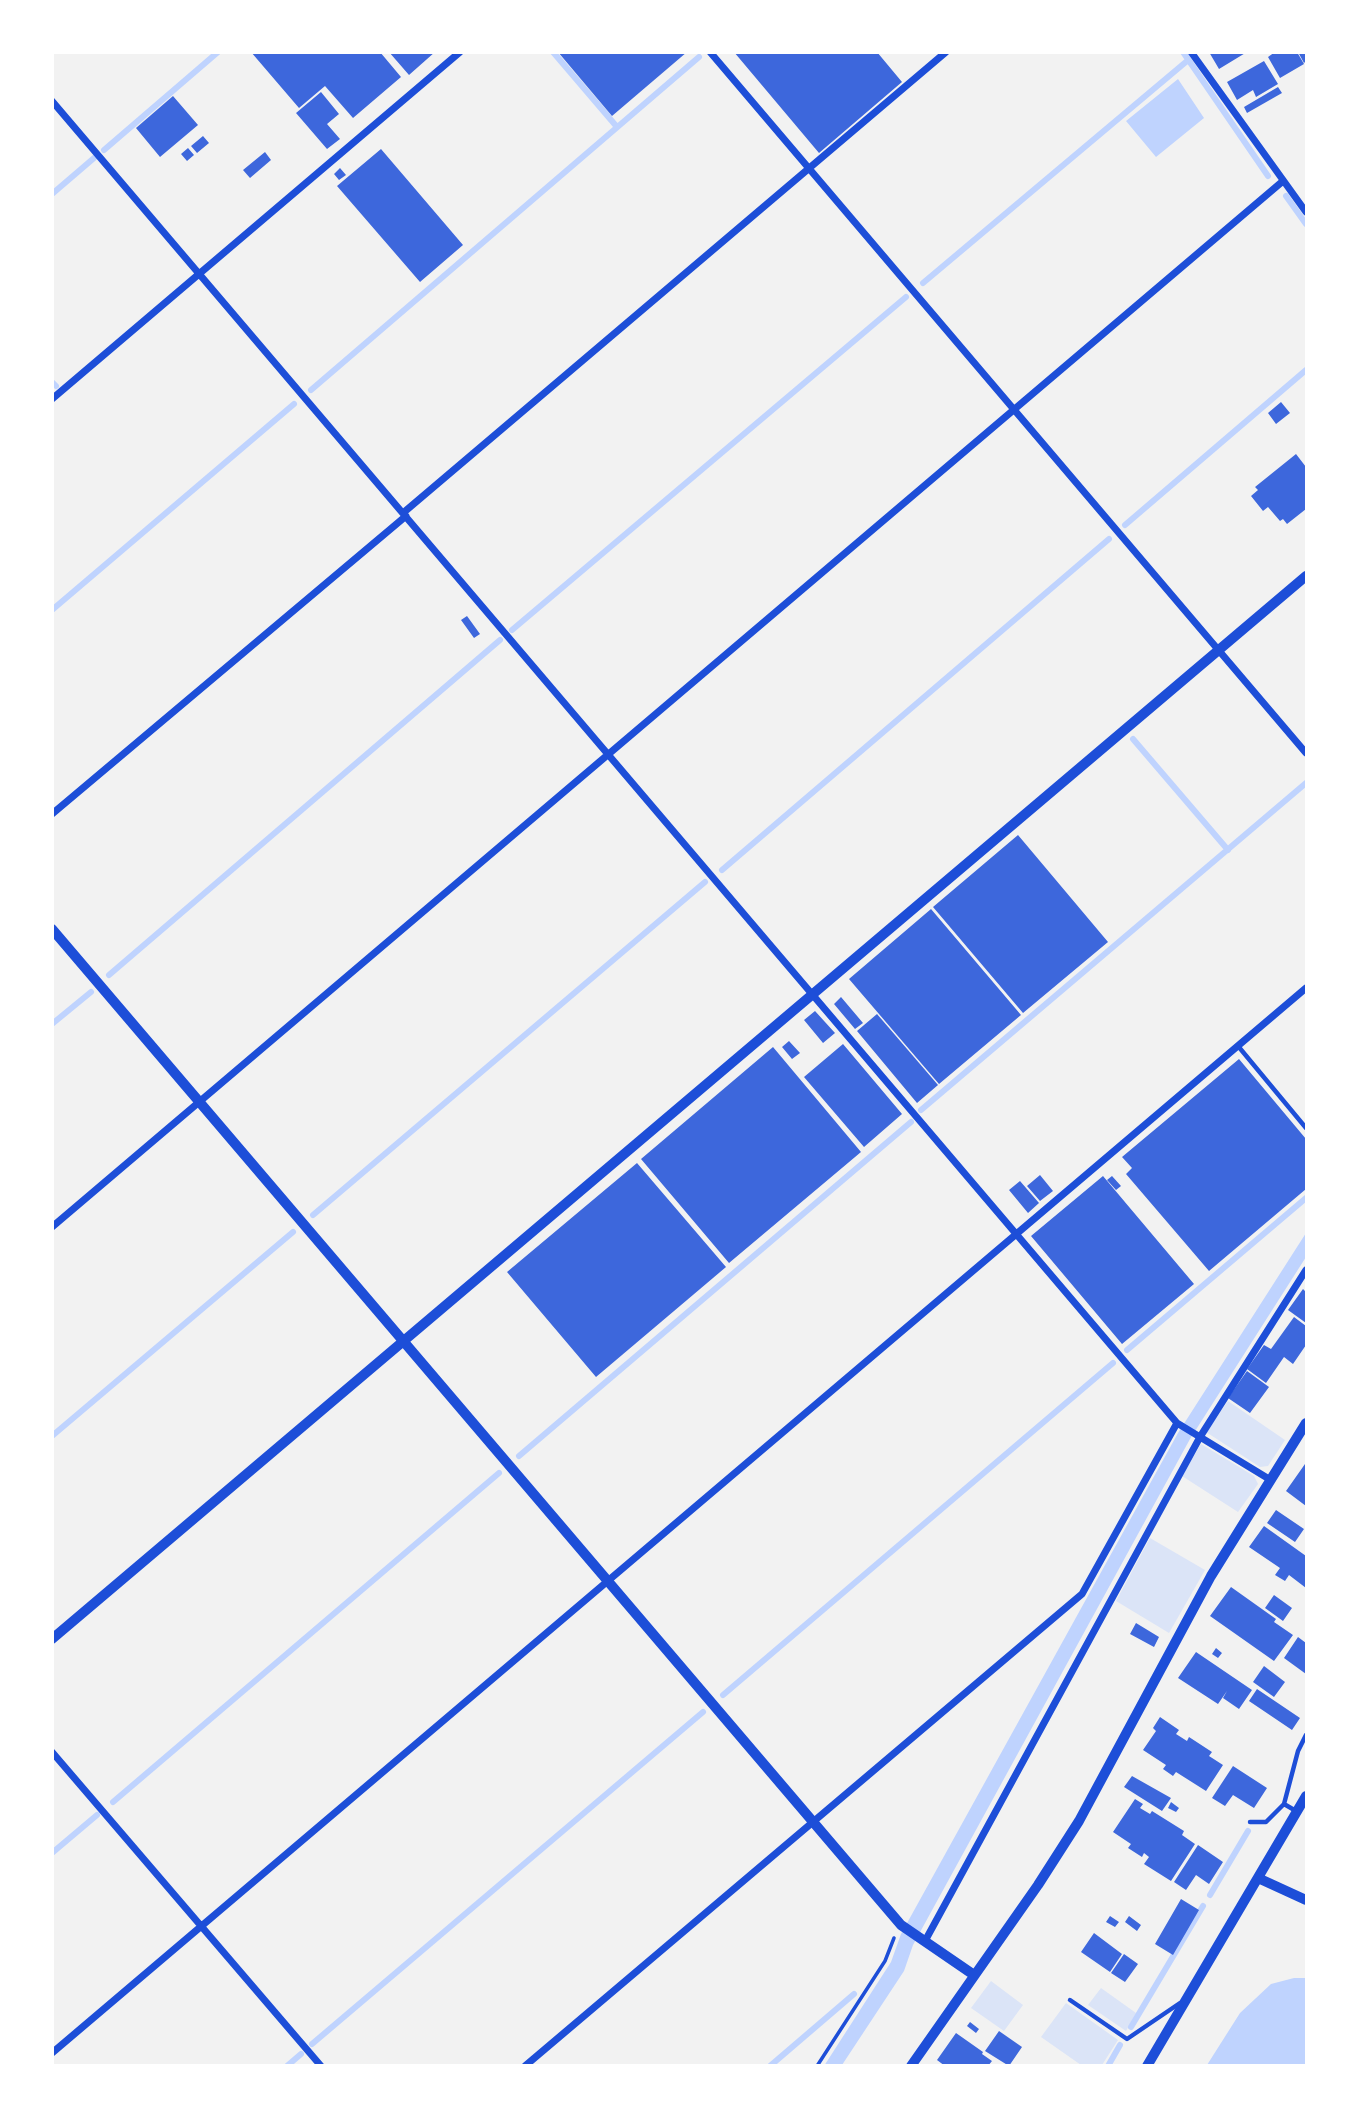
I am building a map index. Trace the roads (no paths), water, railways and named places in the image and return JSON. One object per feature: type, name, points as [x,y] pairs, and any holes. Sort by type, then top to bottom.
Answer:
[{"type":"street","points":[[52,399],[460,52]]},
{"type":"street","points":[[710,52],[1307,753]]},
{"type":"street","points":[[52,814],[946,52]]},
{"type":"street","points":[[1191,52],[1307,212]]},
{"type":"street","points":[[52,101],[814,993],[1177,1423],[1269,1479]]},
{"type":"street","points":[[52,1227],[1283,181]]},
{"type":"street","points":[[52,1639],[1307,576]]},
{"type":"street","points":[[52,929],[900,1924],[974,1975]]},
{"type":"street","points":[[52,2053],[1307,988]]},
{"type":"street","points":[[923,1940],[1199,1436],[1307,1270]]},
{"type":"street","points":[[525,2066],[1082,1594],[1177,1423]]},
{"type":"street","points":[[911,2066],[1079,1821],[1211,1576],[1269,1479],[1307,1423]]},
{"type":"street","points":[[52,1752],[321,2066]]},
{"type":"street","points":[[1147,2066],[1307,1796]]},
{"type":"street","points":[[1258,1878],[1307,1900]]},
{"type":"lane","points":[[1238,1046],[1307,1128]]},
{"type":"lane","points":[[1250,1822],[1266,1822],[1284,1804],[1298,1751],[1307,1735]]},
{"type":"lane","points":[[1284,1804],[1297,1812]]},
{"type":"lane","points":[[1070,2000],[1127,2039],[1187,1998]]},
{"type":"water","points":[[1178,79],[1204,118],[1156,157],[1126,121]]},
{"type":"water","points":[[1306,1233],[1306,1257],[1190,1439],[913,1945],[904,1971],[842,2065],[824,2066],[891,1962],[901,1934],[1178,1433]]},
{"type":"water","points":[[1306,1978],[1306,2065],[1207,2065],[1240,2013],[1271,1984]]},
{"type":"waterway","points":[[104,150],[218,52]]},
{"type":"waterway","points":[[553,52],[617,127]]},
{"type":"waterway","points":[[1183,52],[1268,176]]},
{"type":"waterway","points":[[311,390],[699,57]]},
{"type":"waterway","points":[[923,283],[1187,61]]},
{"type":"waterway","points":[[52,194],[94,158]]},
{"type":"waterway","points":[[1286,196],[1306,224]]},
{"type":"waterway","points":[[512,630],[906,297]]},
{"type":"waterway","points":[[1125,525],[1306,370]]},
{"type":"waterway","points":[[52,382],[56,386]]},
{"type":"waterway","points":[[52,610],[294,404]]},
{"type":"waterway","points":[[722,870],[1109,539]]},
{"type":"waterway","points":[[109,975],[500,640]]},
{"type":"waterway","points":[[1133,739],[1228,850]]},
{"type":"waterway","points":[[921,1110],[1306,783]]},
{"type":"waterway","points":[[313,1215],[705,882]]},
{"type":"waterway","points":[[52,1024],[91,992]]},
{"type":"waterway","points":[[519,1456],[911,1122]]},
{"type":"waterway","points":[[1127,1350],[1306,1198]]},
{"type":"waterway","points":[[52,1436],[293,1232]]},
{"type":"waterway","points":[[723,1695],[1113,1363]]},
{"type":"waterway","points":[[113,1802],[499,1473]]},
{"type":"waterway","points":[[312,2044],[703,1712]]},
{"type":"waterway","points":[[52,1853],[97,1815]]},
{"type":"waterway","points":[[1210,1895],[1248,1831]]},
{"type":"waterway","points":[[1131,2027],[1203,1906]]},
{"type":"waterway","points":[[770,2066],[854,1994]]},
{"type":"waterway","points":[[1108,2066],[1120,2045]]},
{"type":"waterway","points":[[287,2066],[301,2054]]}]
